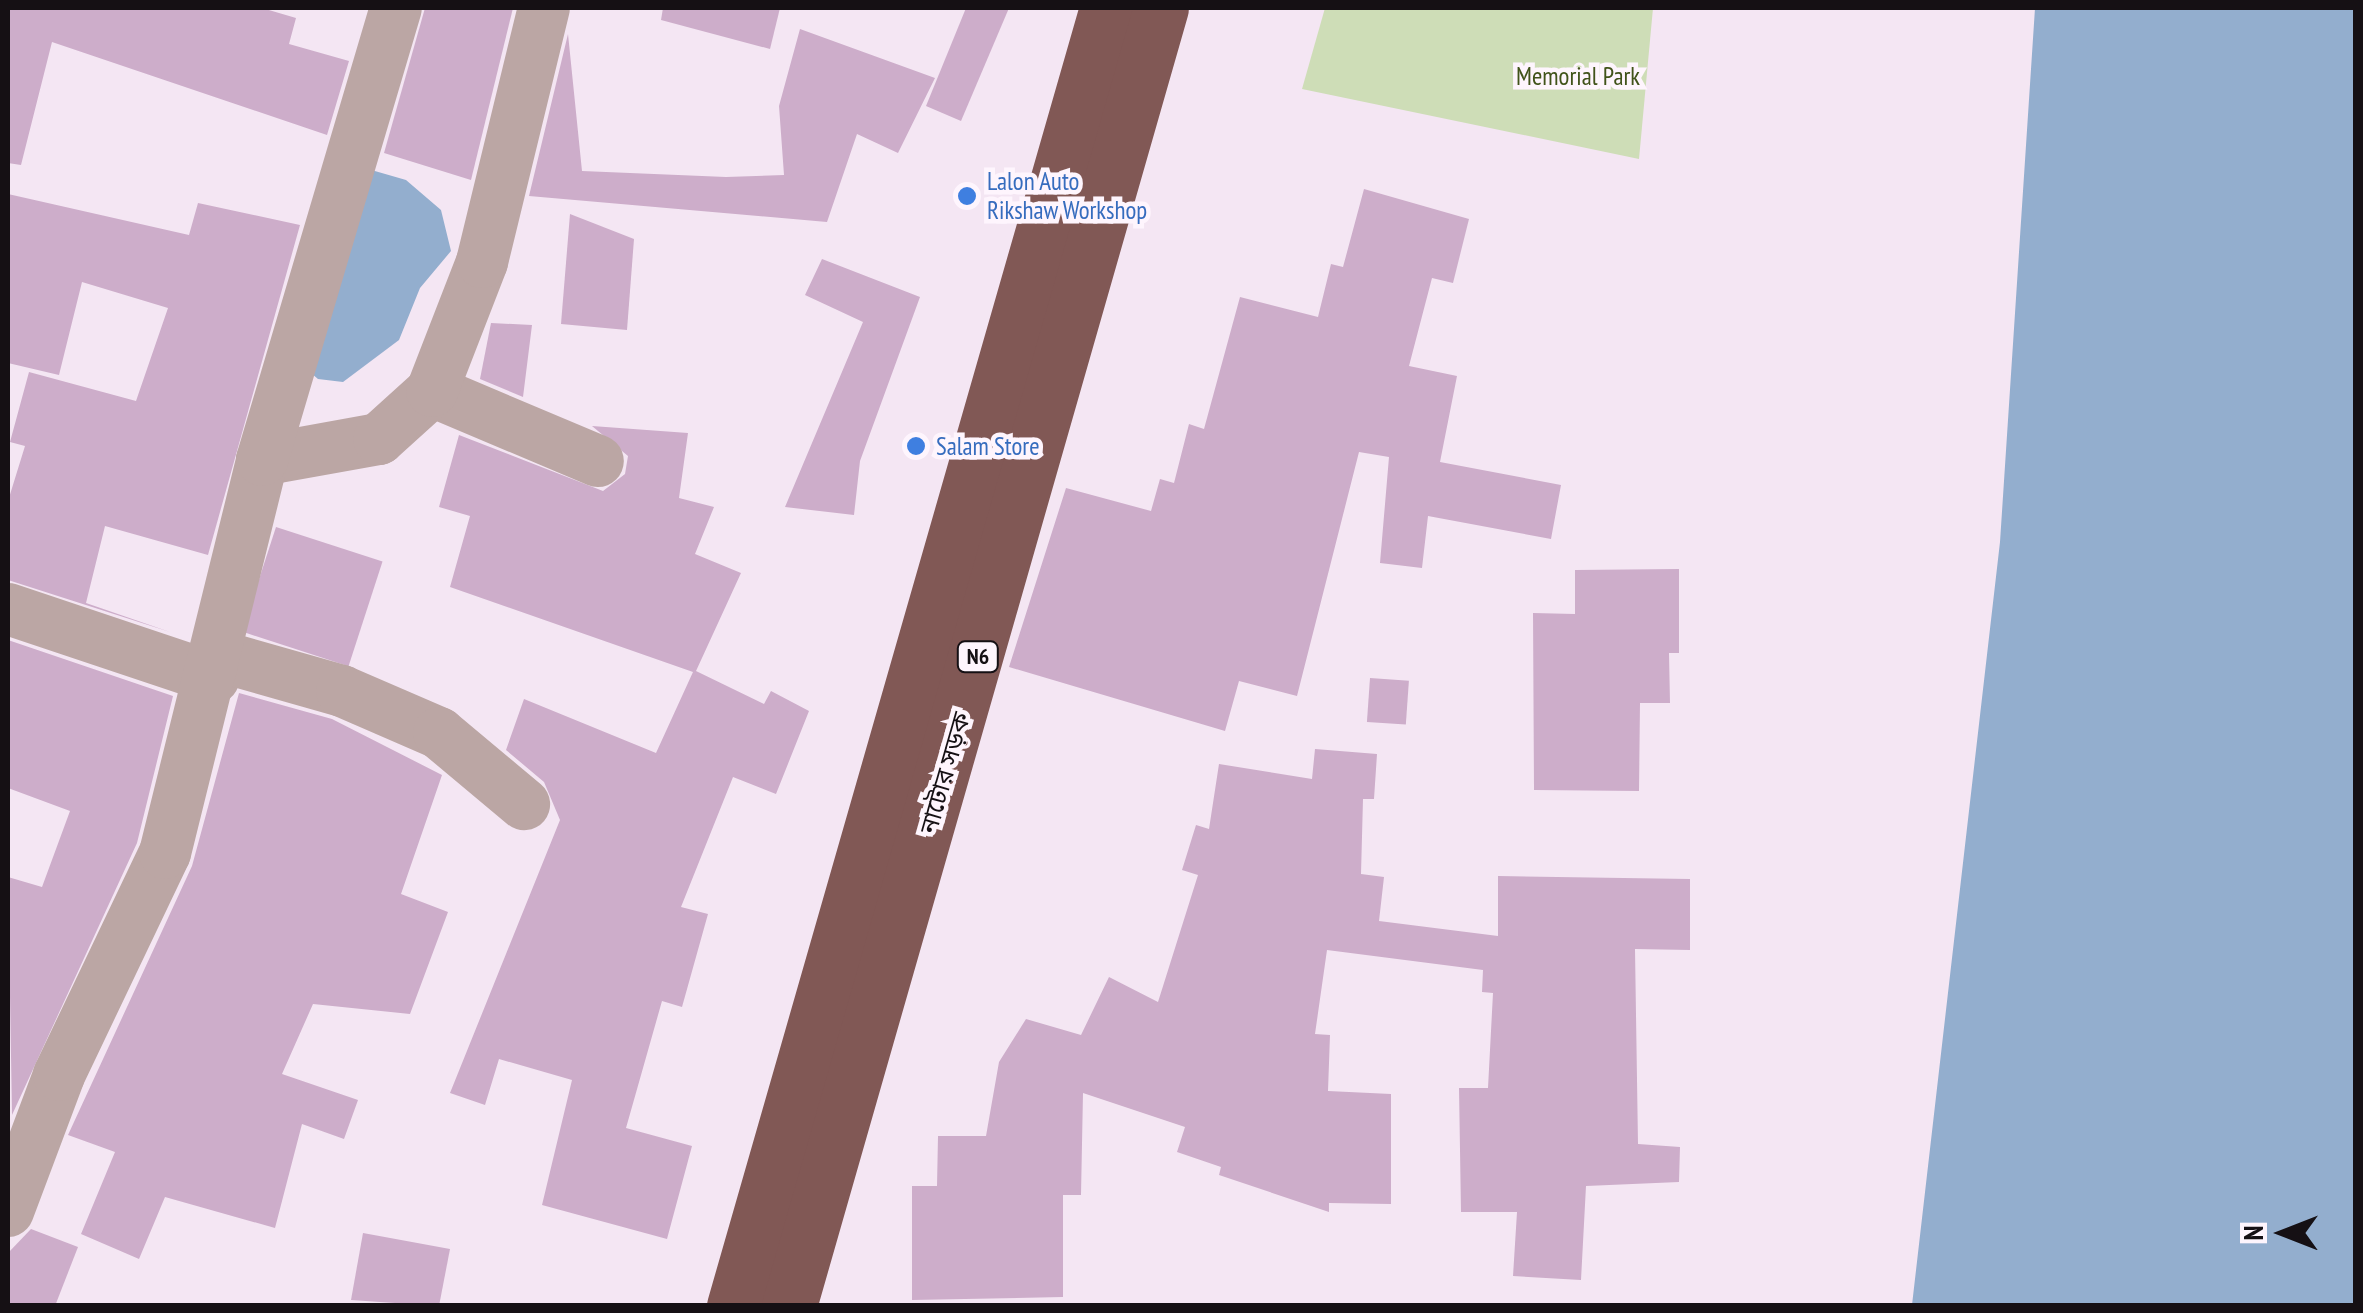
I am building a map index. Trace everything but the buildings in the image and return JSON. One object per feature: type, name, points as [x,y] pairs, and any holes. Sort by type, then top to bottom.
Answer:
[{"type":"highway","name":"N6","points":[[734,1306],[1107,8]]},
{"type":"highway","name":"নাটোর সড়ক","points":[[788,1306],[1161,8]]},
{"type":"street","points":[[8,1211],[59,1075],[165,853],[216,667],[262,460],[396,8]]},
{"type":"street","points":[[262,460],[379,438],[432,391],[482,262],[544,8]]},
{"type":"street","points":[[432,391],[598,461]]},
{"type":"street","points":[[8,609],[216,667],[342,691],[439,733],[524,804]]},
{"type":"green space","name":"Memorial Park","points":[[1325,8],[1653,8],[1639,159],[1302,89]]},
{"type":"water","points":[[2035,8],[2355,8],[2355,1305],[1912,1305],[2000,542]]},
{"type":"water","points":[[361,167],[406,180],[441,210],[451,251],[420,288],[399,340],[343,382],[318,379],[305,368]]},
{"type":"place","name":"Lalon Auto Rikshaw Workshop","points":[[967,196]]},
{"type":"place","name":"Salam Store","points":[[916,446]]}]
